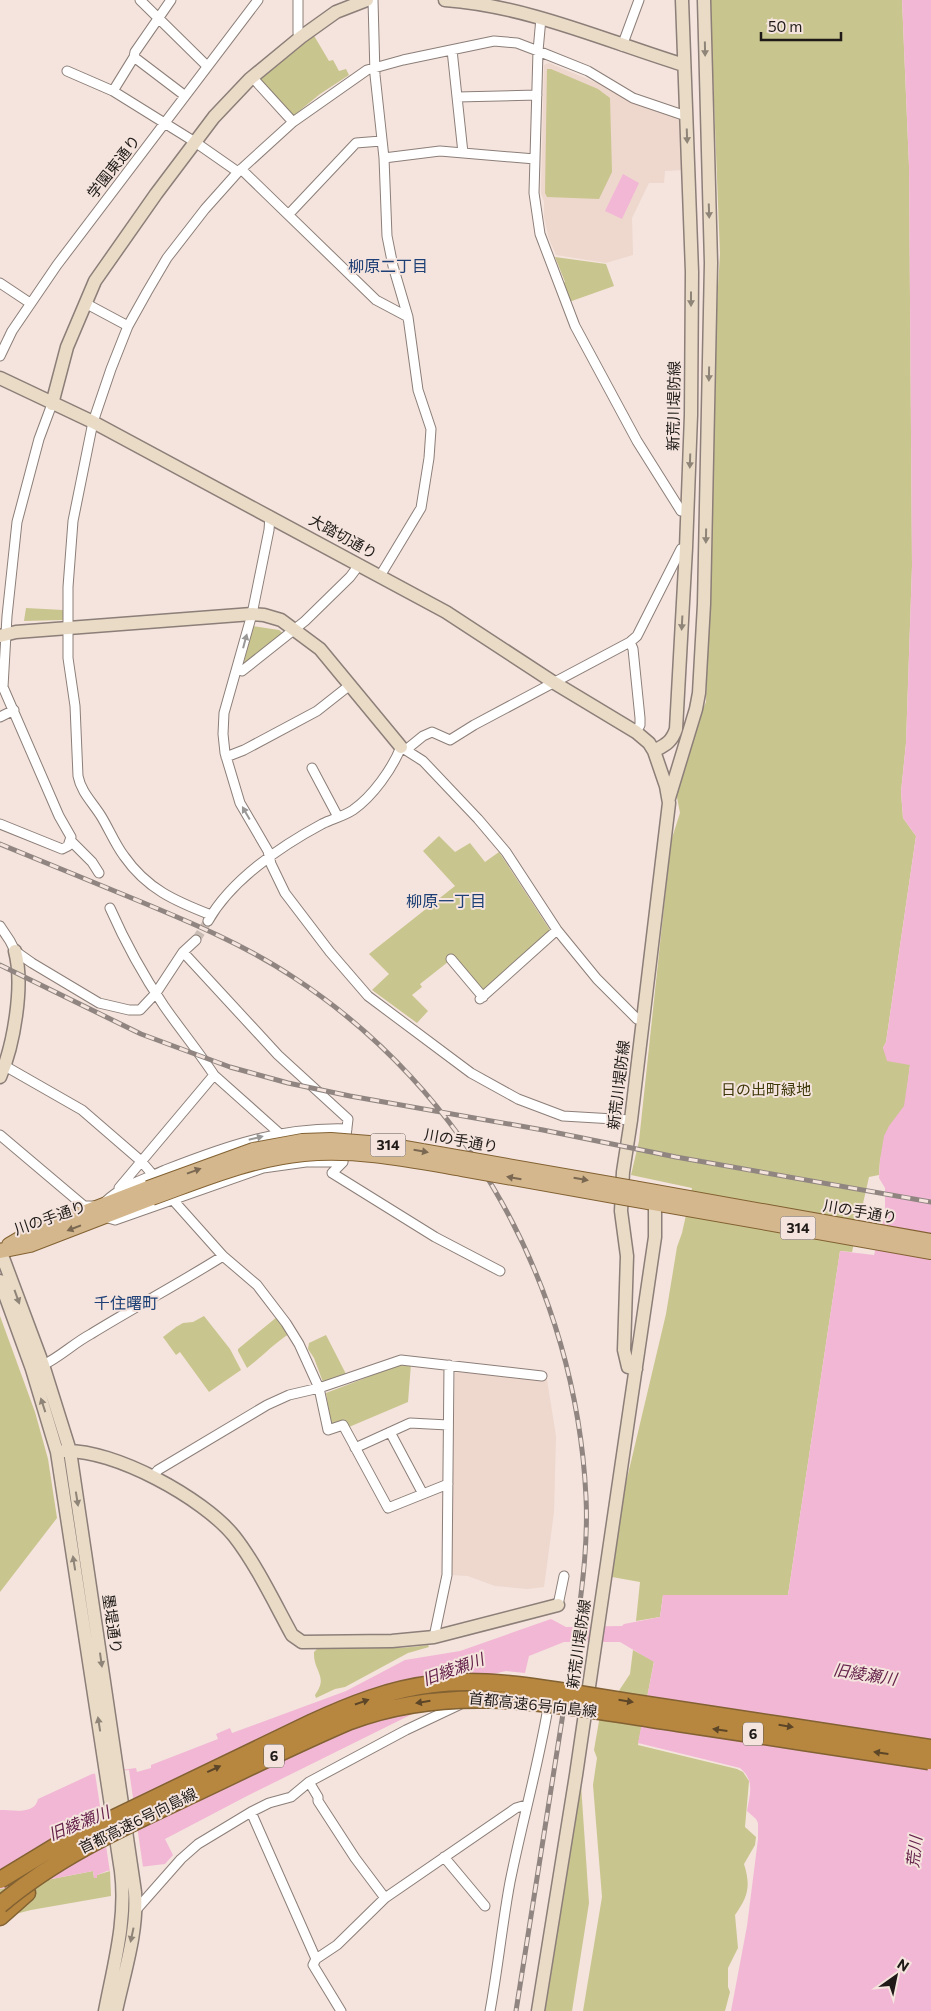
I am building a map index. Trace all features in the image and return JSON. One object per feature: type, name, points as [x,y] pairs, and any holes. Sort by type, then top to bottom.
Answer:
[{"type":"highway","name":"首都高速6号向島線","points":[[0,1880],[56,1846],[132,1808],[344,1708],[388,1693],[435,1683],[482,1682],[568,1693],[931,1758]]},
{"type":"highway","name":"首都高速6号向島線","points":[[0,1905],[36,1877],[68,1857],[113,1833],[318,1735],[350,1721],[391,1708],[436,1700],[503,1699],[931,1758]]},
{"type":"highway","points":[[0,1917],[41,1882],[113,1833]]},
{"type":"highway","points":[[0,1887],[56,1846]]},
{"type":"main road","points":[[52,404],[67,346],[95,280],[214,116],[252,77],[301,37],[336,12],[367,0]]},
{"type":"main road","points":[[445,0],[465,2],[541,18],[684,65]]},
{"type":"main road","name":"新荒川堤防線","points":[[668,799],[666,786],[654,751],[668,744],[673,738],[676,729],[691,415],[692,272],[682,0]]},
{"type":"main road","name":"新荒川堤防線","points":[[636,1369],[628,1367],[624,1350],[627,1256],[621,1211],[623,1172],[644,1019],[668,799],[697,701],[704,604],[711,263],[704,0]]},
{"type":"main road","name":"大踏切通り","points":[[0,378],[52,404],[94,422],[446,612],[553,682],[636,732],[649,742],[654,751]]},
{"type":"main road","points":[[3,635],[252,614],[273,617],[296,630],[320,650],[404,748]]},
{"type":"main road","points":[[2,1072],[18,1000],[19,979],[14,952]]},
{"type":"main road","name":"川の手通り","points":[[0,1251],[30,1245],[103,1212],[151,1187],[253,1150],[302,1141],[332,1140],[382,1144],[660,1198],[931,1241]]},
{"type":"main road","name":"新荒川堤防線","points":[[538,2011],[595,1643],[660,1198]]},
{"type":"main road","name":"川の手通り","points":[[660,1198],[931,1252]]},
{"type":"main road","name":"墨堤通り","points":[[0,1251],[43,1365],[70,1451],[126,1870],[136,1910],[116,2011]]},
{"type":"main road","name":"墨堤通り","points":[[0,1281],[37,1386],[57,1452],[112,1771]]},
{"type":"main road","points":[[57,1452],[70,1451],[118,1462],[152,1477],[202,1507],[226,1527],[247,1556],[292,1635],[296,1639],[309,1643],[392,1641],[434,1637],[558,1604]]},
{"type":"main road","name":"墨堤通り","points":[[105,2011],[122,1922],[126,1870]]},
{"type":"street","points":[[140,0],[207,66]]},
{"type":"street","points":[[113,91],[134,57],[135,52],[171,0]]},
{"type":"street","name":"学園東通り","points":[[0,356],[12,331],[74,242],[258,0]]},
{"type":"street","points":[[298,0],[298,34],[301,37]]},
{"type":"street","points":[[373,0],[375,68],[384,158],[387,236],[408,317],[418,390],[430,429],[429,458],[421,508],[380,576]]},
{"type":"street","points":[[622,46],[638,0]]},
{"type":"street","points":[[541,18],[538,51],[534,193],[540,234],[566,306],[592,359],[637,440],[681,511],[687,511]]},
{"type":"street","points":[[686,116],[634,98],[588,71],[538,51],[517,43],[494,41],[375,68],[354,79],[293,122],[240,171],[206,207],[167,258],[128,326],[111,369],[94,422],[73,521],[68,587],[68,658],[75,706],[80,786],[101,816],[124,856],[150,886],[209,918],[242,880],[269,856],[300,836],[352,811],[362,804],[404,748],[432,732],[450,740],[474,725],[630,642],[637,636],[681,549],[686,548]]},
{"type":"street","points":[[452,50],[463,153]]},
{"type":"street","points":[[134,57],[184,95]]},
{"type":"street","points":[[67,70],[113,91],[240,171],[289,214],[376,300],[408,317]]},
{"type":"street","points":[[252,77],[293,122]]},
{"type":"street","points":[[457,98],[537,94]]},
{"type":"street","points":[[289,214],[356,143],[381,141]]},
{"type":"street","points":[[384,158],[440,151],[535,159]]},
{"type":"street","points":[[0,283],[30,304]]},
{"type":"street","points":[[85,303],[128,326]]},
{"type":"street","points":[[52,404],[39,439],[17,522],[7,616],[3,635],[3,687],[71,841],[92,862],[99,873]]},
{"type":"street","points":[[270,516],[269,530],[252,614],[238,670],[224,713],[222,734],[226,757],[240,804],[268,851],[285,893],[368,996],[471,1073],[518,1099],[558,1115],[573,1118],[631,1120]]},
{"type":"street","points":[[238,670],[242,671],[296,630],[350,577],[359,565]]},
{"type":"street","points":[[630,642],[633,649],[640,718],[640,725],[636,732]]},
{"type":"street","points":[[226,757],[317,711],[350,685]]},
{"type":"street","points":[[0,717],[14,710]]},
{"type":"street","points":[[404,748],[423,761],[478,819],[506,852],[557,930],[597,979],[637,1019],[644,1019]]},
{"type":"street","points":[[312,768],[338,817]]},
{"type":"street","points":[[0,824],[62,849],[68,846],[71,841]]},
{"type":"street","points":[[110,908],[127,946],[156,993],[214,1074],[279,1133]]},
{"type":"street","points":[[0,926],[10,941],[14,952],[99,1003],[129,1010],[140,1010],[156,993],[183,952],[196,940]]},
{"type":"street","points":[[451,959],[482,998],[557,930]]},
{"type":"street","points":[[183,952],[278,1055],[348,1119],[343,1162],[332,1172],[435,1237],[500,1271]]},
{"type":"street","points":[[2,1072],[82,1110],[141,1161],[151,1187]]},
{"type":"street","points":[[103,1212],[116,1191],[214,1074]]},
{"type":"street","points":[[116,1191],[151,1187],[241,1142],[279,1133],[304,1130],[346,1129]]},
{"type":"street","points":[[0,1135],[84,1206],[103,1212],[115,1220],[263,1168],[306,1162],[343,1162]]},
{"type":"street","points":[[173,1200],[223,1256],[257,1285],[286,1323],[299,1344],[320,1388],[328,1430],[343,1425],[388,1508],[448,1484]]},
{"type":"street","points":[[43,1365],[51,1362],[90,1334],[182,1282],[223,1256]]},
{"type":"street","points":[[152,1477],[158,1470],[266,1405],[289,1395],[320,1388],[401,1360],[542,1376]]},
{"type":"street","points":[[434,1637],[447,1575],[449,1365]]},
{"type":"street","points":[[356,1448],[410,1423],[448,1426]]},
{"type":"street","points":[[390,1432],[424,1494]]},
{"type":"street","points":[[558,1604],[564,1576]]},
{"type":"street","points":[[136,1910],[181,1859],[198,1844],[251,1812],[269,1803],[291,1797],[309,1782],[406,1730],[466,1702],[498,1691],[532,1689],[543,1692],[550,1698],[510,1884],[490,2011]]},
{"type":"street","points":[[309,1782],[323,1809],[385,1898]]},
{"type":"street","points":[[341,2011],[313,1965],[316,1959],[337,1945],[385,1898],[516,1808],[526,1805]]},
{"type":"street","points":[[251,1812],[316,1959]]},
{"type":"street","points":[[444,1857],[485,1906]]},
{"type":"shaded area","points":[[549,63],[602,85],[633,103],[682,119],[684,170],[665,171],[664,183],[649,183],[632,218],[633,255],[606,263],[556,255],[549,239],[541,193],[544,65]]},
{"type":"shaded area","points":[[464,1371],[547,1380],[556,1436],[554,1512],[544,1587],[528,1589],[495,1586],[468,1576],[451,1575],[455,1373]]},
{"type":"green space","name":"日の出町緑地","points":[[710,0],[902,0],[909,166],[912,566],[906,743],[901,792],[903,818],[916,836],[886,1042],[883,1048],[910,1065],[905,1107],[889,1127],[880,1160],[879,1175],[869,1177],[852,1252],[840,1251],[788,1595],[663,1595],[660,1617],[636,1621],[640,1582],[612,1577],[625,1487],[666,1314],[677,1247],[692,1188],[631,1175],[639,1141],[671,841],[680,813],[676,792],[697,722],[706,702],[715,337],[720,254]]},
{"type":"green space","points":[[313,34],[329,61],[333,60],[339,71],[346,69],[349,75],[320,94],[292,117],[257,79]]},
{"type":"green space","points":[[547,69],[598,89],[610,98],[612,172],[599,199],[547,197],[545,193]]},
{"type":"green space","points":[[555,257],[606,264],[614,286],[569,302],[562,283],[565,282]]},
{"type":"green space","points":[[26,608],[63,610],[63,620],[24,621]]},
{"type":"green space","points":[[253,626],[279,630],[284,634],[247,665],[244,662]]},
{"type":"green space","points":[[439,836],[455,852],[470,843],[485,862],[499,852],[552,933],[484,993],[453,958],[420,984],[422,987],[412,995],[428,1011],[417,1023],[372,990],[389,974],[369,954],[455,886],[423,851]]},
{"type":"green space","points":[[0,1316],[35,1412],[48,1459],[57,1518],[0,1592]]},
{"type":"green space","points":[[204,1316],[230,1349],[241,1370],[209,1392],[180,1352],[176,1355],[163,1337],[183,1323],[193,1322]]},
{"type":"green space","points":[[277,1317],[289,1334],[247,1368],[238,1349]]},
{"type":"green space","points":[[326,1335],[347,1376],[323,1382],[314,1358],[308,1349],[309,1343]]},
{"type":"green space","points":[[407,1362],[411,1364],[408,1402],[349,1427],[346,1422],[335,1426],[331,1423],[326,1393]]},
{"type":"green space","points":[[428,1645],[429,1647],[408,1653],[345,1687],[335,1689],[316,1698],[315,1695],[321,1683],[314,1659],[314,1652],[318,1648],[401,1648]]},
{"type":"green space","points":[[633,1650],[654,1661],[638,1745],[737,1769],[743,1772],[749,1781],[745,1827],[756,1837],[755,1845],[744,1864],[748,1885],[743,1903],[735,1915],[738,1948],[728,1968],[728,1987],[730,1992],[725,2011],[583,2011],[602,1897],[593,1785],[597,1758],[594,1750],[599,1721],[630,1674]]},
{"type":"green space","points":[[581,1785],[589,1903],[572,2011],[545,2011]]},
{"type":"green space","points":[[93,1871],[94,1878],[97,1875],[110,1871],[111,1896],[31,1910],[0,1918],[0,1889]]},
{"type":"water","points":[[902,0],[931,0],[931,2011],[731,2011],[747,1926],[758,1839],[758,1823],[747,1811],[750,1782],[740,1768],[638,1743],[654,1662],[620,1642],[564,1642],[529,1656],[525,1673],[506,1671],[493,1674],[247,1796],[165,1839],[173,1855],[165,1864],[107,1871],[97,1875],[97,1878],[94,1878],[93,1871],[0,1889],[0,1810],[28,1810],[36,1804],[38,1799],[92,1774],[136,1768],[137,1772],[151,1768],[151,1765],[218,1739],[216,1734],[230,1728],[232,1733],[346,1691],[405,1660],[460,1651],[551,1619],[566,1627],[622,1626],[660,1617],[663,1595],[788,1595],[840,1251],[874,1255],[885,1215],[885,1188],[879,1178],[884,1136],[904,1106],[910,1065],[887,1061],[883,1048],[886,1042],[916,836],[903,818],[901,792],[906,743],[912,566],[909,166]]},
{"type":"water","points":[[623,174],[639,183],[622,219],[605,211]]},
{"type":"pier","points":[[129,1770],[143,1867],[110,1872],[95,1773]]},
{"type":"tunnel","points":[[196,940],[208,921]]},
{"type":"railway","points":[[0,844],[218,935],[275,965],[355,1024],[411,1077],[460,1137],[501,1202],[535,1271],[561,1344],[578,1420],[586,1497],[586,1545],[577,1625],[516,2011]]},
{"type":"railway","points":[[0,965],[141,1034],[230,1067],[288,1083],[350,1096],[543,1130],[676,1157],[931,1202]]},
{"type":"district","name":"柳原二丁目","points":[[388,266]]},
{"type":"district","name":"柳原一丁目","points":[[446,901]]},
{"type":"district","name":"千住曙町","points":[[126,1303]]},
{"type":"water label","name":"旧綾瀬川","points":[[453,1669]]},
{"type":"water label","name":"旧綾瀬川","points":[[865,1674]]},
{"type":"water label","name":"旧綾瀬川","points":[[79,1823]]},
{"type":"water label","name":"荒川","points":[[914,1852]]}]
